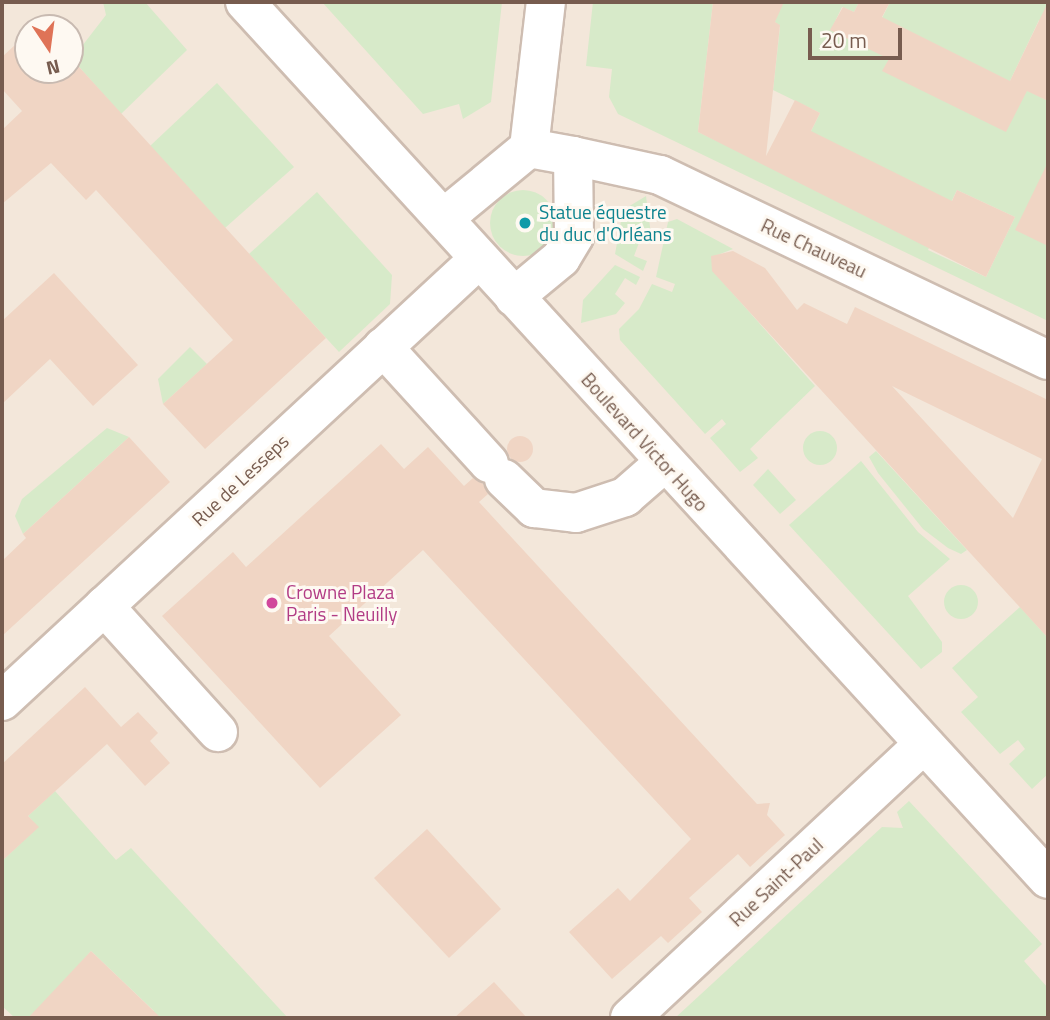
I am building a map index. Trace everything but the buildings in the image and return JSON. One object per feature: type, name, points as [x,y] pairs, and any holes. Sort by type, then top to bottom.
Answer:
[{"type":"street","name":"Boulevard Victor Hugo","points":[[245,2],[922,746],[1048,879]]},
{"type":"street","points":[[444,218],[529,148],[546,2]]},
{"type":"street","name":"Rue Chauveau","points":[[529,148],[660,175],[1048,359]]},
{"type":"street","points":[[514,297],[561,258],[574,236],[573,156]]},
{"type":"street","name":"Rue de Lesseps","points":[[2,701],[479,259]]},
{"type":"street","points":[[383,347],[496,471],[534,508],[576,513],[625,497],[664,463]]},
{"type":"street","points":[[99,611],[213,736]]},
{"type":"street","name":"Rue Saint-Paul","points":[[630,1018],[922,746]]},
{"type":"shaded area","points":[[2,2],[1048,2],[1048,1018],[2,1018]]},
{"type":"green space","points":[[103,2],[145,2],[187,50],[121,114],[84,72],[84,43],[106,15]]},
{"type":"green space","points":[[322,2],[502,2],[491,102],[463,119],[459,104],[423,114]]},
{"type":"green space","points":[[593,2],[713,2],[698,132],[789,175],[820,113],[773,90],[780,27],[775,22],[777,2],[859,2],[854,12],[842,7],[831,30],[867,48],[890,2],[1047,2],[1048,24],[1039,20],[1010,81],[1048,101],[1048,321],[618,114],[609,97],[612,69],[586,66]],"holes":[[[957,190],[1015,217],[986,277],[928,250]]]},
{"type":"green space","points":[[217,83],[294,167],[225,228],[150,146]]},
{"type":"green space","points":[[516,190],[530,190],[542,195],[551,204],[556,223],[554,236],[547,247],[530,256],[516,256],[504,251],[495,242],[490,230],[490,216],[495,204],[504,195]]},
{"type":"green space","points":[[317,192],[392,275],[390,304],[339,352],[249,254]]},
{"type":"green space","points":[[646,196],[652,242],[640,240],[634,256],[647,261],[643,271],[615,254],[623,210]]},
{"type":"green space","points":[[677,219],[733,249],[715,256],[712,270],[815,386],[750,449],[758,458],[740,472],[710,438],[726,424],[722,419],[705,434],[620,340],[619,329],[639,309],[652,284],[672,292],[675,284],[656,277],[668,222]]},
{"type":"green space","points":[[615,265],[640,277],[636,285],[625,278],[615,294],[625,303],[616,314],[581,323],[583,300]]},
{"type":"green space","points":[[190,347],[207,364],[163,404],[158,379]]},
{"type":"green space","points":[[107,428],[129,437],[23,534],[15,516],[22,499]]},
{"type":"green space","points":[[820,431],[832,436],[837,448],[832,460],[820,465],[808,460],[803,448],[808,436]]},
{"type":"green space","points":[[876,451],[967,550],[961,554],[948,548],[923,529],[878,473],[869,457]]},
{"type":"green space","points":[[861,461],[918,532],[950,559],[908,596],[942,642],[942,652],[921,669],[789,525]]},
{"type":"green space","points":[[768,469],[796,500],[780,514],[753,485]]},
{"type":"green space","points":[[961,585],[973,590],[978,602],[973,614],[961,619],[949,614],[944,602],[949,590]]},
{"type":"green space","points":[[1020,607],[1048,638],[1048,774],[1032,789],[1009,764],[1025,749],[1018,740],[1000,754],[961,712],[978,697],[952,668]]},
{"type":"green space","points":[[55,791],[116,860],[131,848],[288,1018],[148,1018],[154,1011],[91,951],[35,1018],[15,1018],[2,1006],[2,861],[38,827],[28,816]]},
{"type":"green space","points":[[909,801],[1042,944],[1024,961],[1048,988],[1048,1018],[675,1018],[882,827],[903,828],[897,812]]},
{"type":"place","name":"Statue équestre du duc d'Orléans","points":[[525,223]]},
{"type":"place","name":"Crowne Plaza Paris - Neuilly","points":[[272,603]]}]
